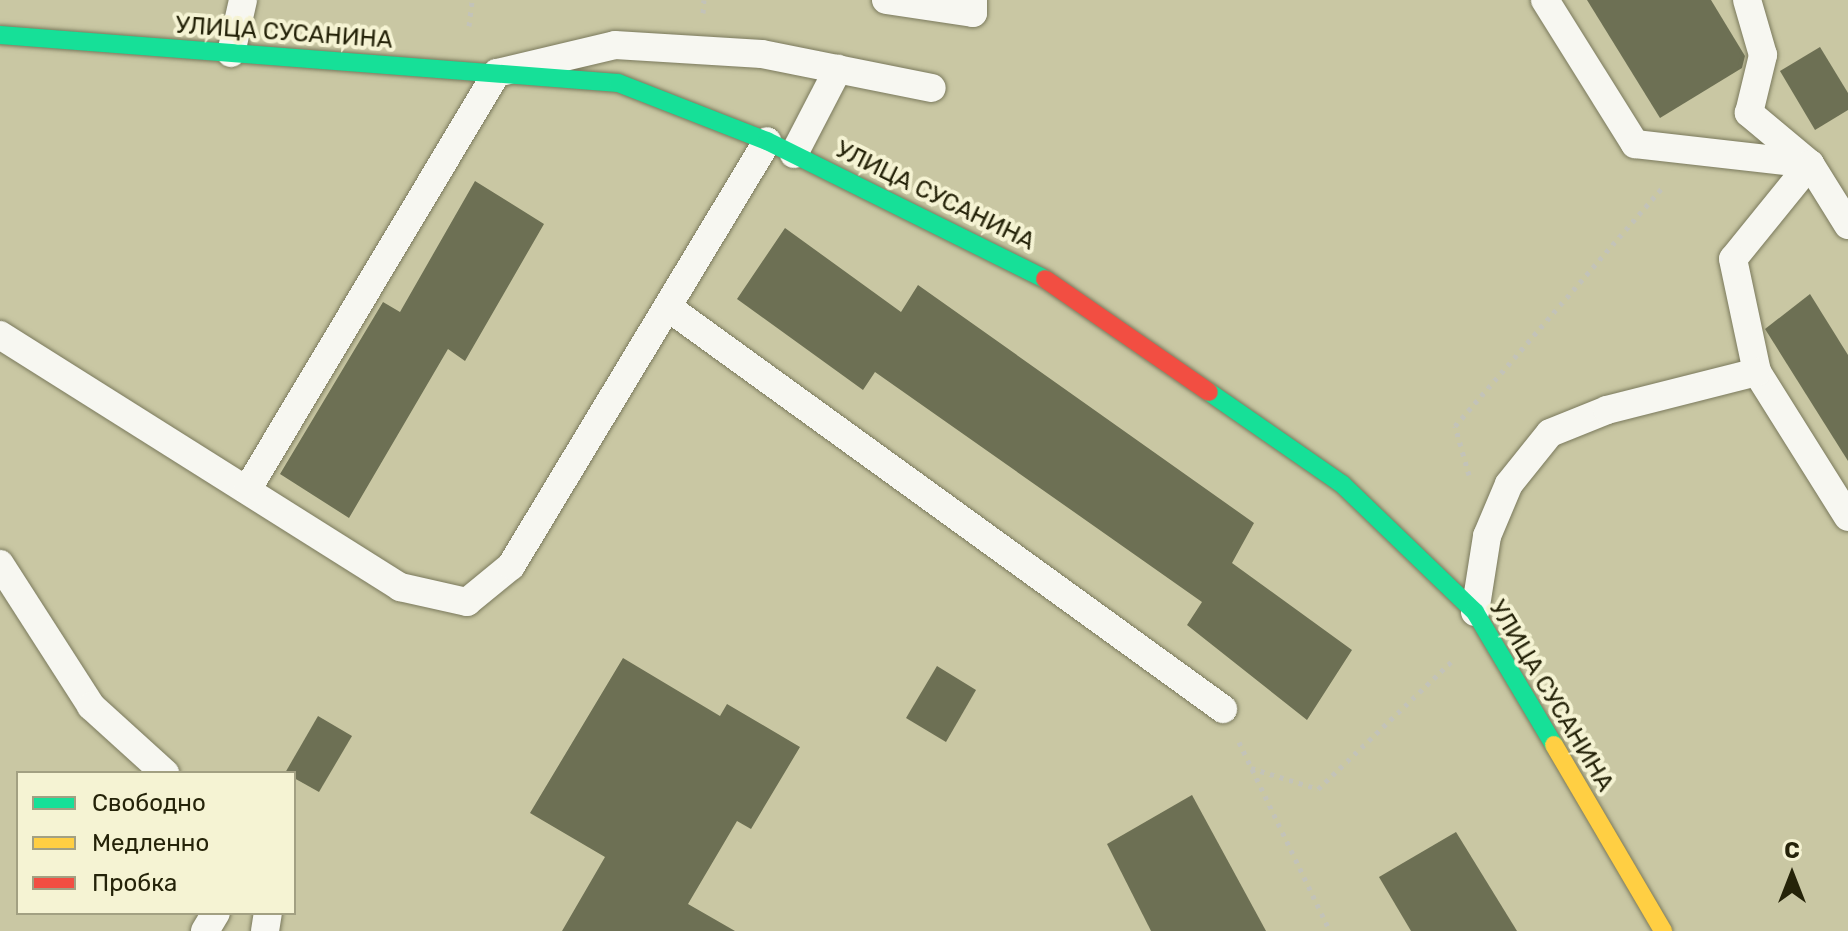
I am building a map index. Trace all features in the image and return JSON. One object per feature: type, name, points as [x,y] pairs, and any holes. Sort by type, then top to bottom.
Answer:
[{"type":"street","name":"УЛИЦА СУСАНИНА","points":[[0,35],[618,83],[767,141],[1018,260],[1342,484],[1480,621],[1663,931]]},
{"type":"lane","points":[[231,53],[243,0]]},
{"type":"lane","points":[[886,0],[973,13],[973,0]]},
{"type":"lane","points":[[1545,0],[1635,144],[1696,148],[1810,164]]},
{"type":"lane","points":[[1747,0],[1763,55],[1749,113],[1810,164],[1848,225]]},
{"type":"lane","points":[[247,490],[497,73],[615,45],[762,54],[932,88]]},
{"type":"lane","points":[[794,154],[838,69]]},
{"type":"lane","points":[[0,335],[400,587],[467,602],[511,566],[767,141]]},
{"type":"lane","points":[[1810,164],[1733,259],[1757,372],[1848,517]]},
{"type":"lane","points":[[669,308],[1223,709]]},
{"type":"lane","points":[[1480,621],[1487,536],[1503,497],[1550,433],[1607,410],[1757,372]]},
{"type":"lane","points":[[0,564],[91,706],[163,771]]},
{"type":"path","points":[[1455,426],[1696,148]]},
{"type":"path","points":[[1251,768],[1318,789],[1480,621]]},
{"type":"path","points":[[1223,709],[1330,931]]},
{"type":"building","points":[[1587,0],[1711,0],[1745,56],[1742,68],[1660,118]]},
{"type":"building","points":[[1820,47],[1848,93],[1848,110],[1815,130],[1780,71]]},
{"type":"building","points":[[475,181],[544,224],[465,361],[448,349],[349,518],[280,474],[383,302],[400,312]]},
{"type":"building","points":[[785,228],[901,312],[918,285],[1254,523],[1232,563],[1352,650],[1307,720],[1187,625],[1202,602],[875,372],[863,390],[737,299]]},
{"type":"building","points":[[1810,294],[1848,355],[1848,461],[1765,329]]},
{"type":"building","points":[[623,658],[720,716],[727,704],[800,747],[751,829],[737,821],[688,904],[735,931],[562,931],[605,857],[530,813]]},
{"type":"building","points":[[937,666],[976,690],[946,742],[906,718]]},
{"type":"building","points":[[318,716],[352,736],[319,792],[296,779],[296,771],[286,771]]},
{"type":"building","points":[[1192,795],[1266,931],[1151,931],[1107,844]]},
{"type":"building","points":[[1456,832],[1517,931],[1411,931],[1379,877]]},
{"type":"traffic: fast","points":[[0,35],[618,83],[767,141],[1045,279]]},
{"type":"traffic: fast","points":[[1209,392],[1342,484],[1475,612],[1554,745]]},
{"type":"traffic: slow","points":[[1554,745],[1663,931]]},
{"type":"traffic: jam","points":[[1045,279],[1209,392]]}]
